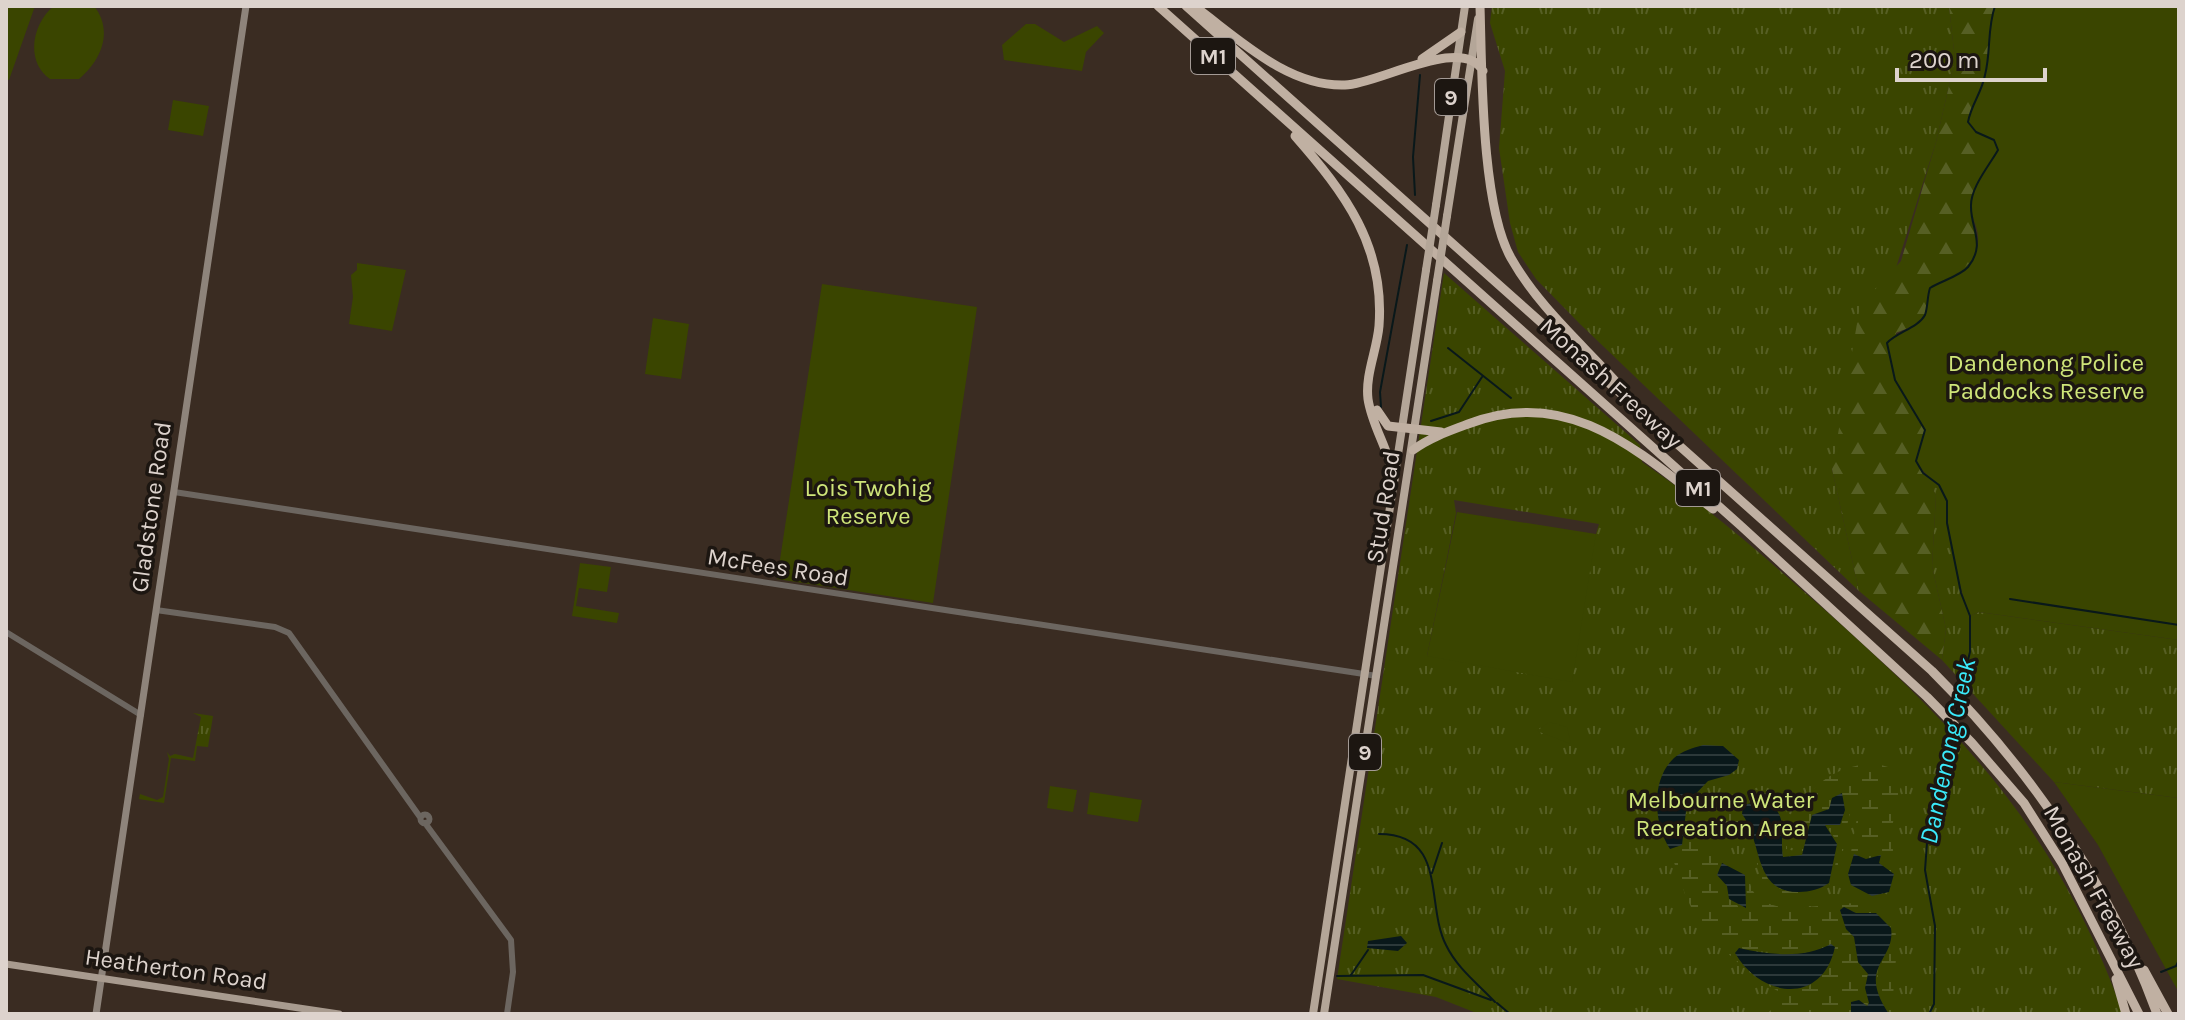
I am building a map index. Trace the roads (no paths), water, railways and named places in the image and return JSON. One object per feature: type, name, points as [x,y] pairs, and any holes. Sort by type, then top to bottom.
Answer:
[{"type":"highway","name":"Monash Freeway","points":[[1158,6],[1770,553],[1927,697],[1972,743],[2024,803],[2062,863],[2139,1014]]},
{"type":"highway","name":"Monash Freeway","points":[[1186,6],[1932,671],[1977,716],[2057,820],[2120,925],[2157,1014]]},
{"type":"highway","points":[[1194,6],[1273,64],[1324,83],[1345,85],[1375,81],[1446,56],[1480,65],[1484,75]]},
{"type":"highway","name":"Stud Road","points":[[1313,1014],[1465,6]]},
{"type":"highway","points":[[1480,6],[1493,210],[1510,256],[1554,316],[1650,420]]},
{"type":"highway","name":"Stud Road","points":[[1324,1014],[1480,6]]},
{"type":"highway","points":[[1414,67],[1461,32]]},
{"type":"highway","points":[[1269,106],[1326,171],[1365,230],[1375,263],[1379,299],[1368,395],[1370,410],[1388,452],[1394,480]]},
{"type":"highway","points":[[1372,367],[1373,400],[1379,416],[1388,426],[1437,433],[1499,413],[1521,411],[1546,412],[1600,427],[1770,553]]},
{"type":"highway","points":[[1413,450],[1454,429]]},
{"type":"highway","points":[[2131,951],[2168,1014]]},
{"type":"highway","points":[[2110,958],[2126,1014]]},
{"type":"main road","name":"Gladstone Road","points":[[96,1014],[246,6]]},
{"type":"main road","name":"Heatherton Road","points":[[6,964],[339,1014]]},
{"type":"street","name":"McFees Road","points":[[174,492],[1377,676]]},
{"type":"street","points":[[156,610],[286,631],[504,926],[514,948],[507,1014]]},
{"type":"street","points":[[6,632],[141,715]]},
{"type":"waterway","name":"Dandenong Creek","points":[[1959,695],[1970,652],[1970,616],[1961,593],[1947,523],[1947,501],[1939,485],[1923,473],[1916,461],[1925,430],[1895,380],[1887,343],[1922,319],[1930,288],[1965,270],[1976,251],[1972,200],[1977,185],[1998,150],[1994,140],[1976,132],[1968,122],[1985,75],[1995,6]]},
{"type":"waterway","points":[[1415,195],[1413,157],[1420,75]]},
{"type":"waterway","points":[[1381,407],[1380,392],[1407,245]]},
{"type":"waterway","points":[[1448,348],[1511,398]]},
{"type":"waterway","points":[[1431,421],[1459,412],[1482,377]]},
{"type":"waterway","points":[[2010,599],[2179,625]]},
{"type":"waterway","name":"Dandenong Creek","points":[[1955,718],[1957,705]]},
{"type":"waterway","name":"Dandenong Creek","points":[[1929,1014],[1934,1004],[1935,926],[1925,870],[1927,843],[1953,729]]},
{"type":"waterway","points":[[1379,834],[1401,837],[1416,846],[1425,858],[1446,945],[1462,968],[1495,1002]]},
{"type":"waterway","points":[[1432,873],[1442,843]]},
{"type":"waterway","points":[[1351,975],[1368,950]]},
{"type":"waterway","points":[[2161,972],[2176,966],[2179,960]]},
{"type":"waterway","points":[[1337,976],[1423,975],[1491,1000]]},
{"type":"waterway","points":[[1497,1003],[1510,1014]]},
{"type":"park label","name":"Dandenong Police Paddocks Reserve","points":[[2046,377]]},
{"type":"park label","name":"Lois Twohig Reserve","points":[[868,502]]},
{"type":"park label","name":"Melbourne Water Recreation Area","points":[[1721,814]]}]
